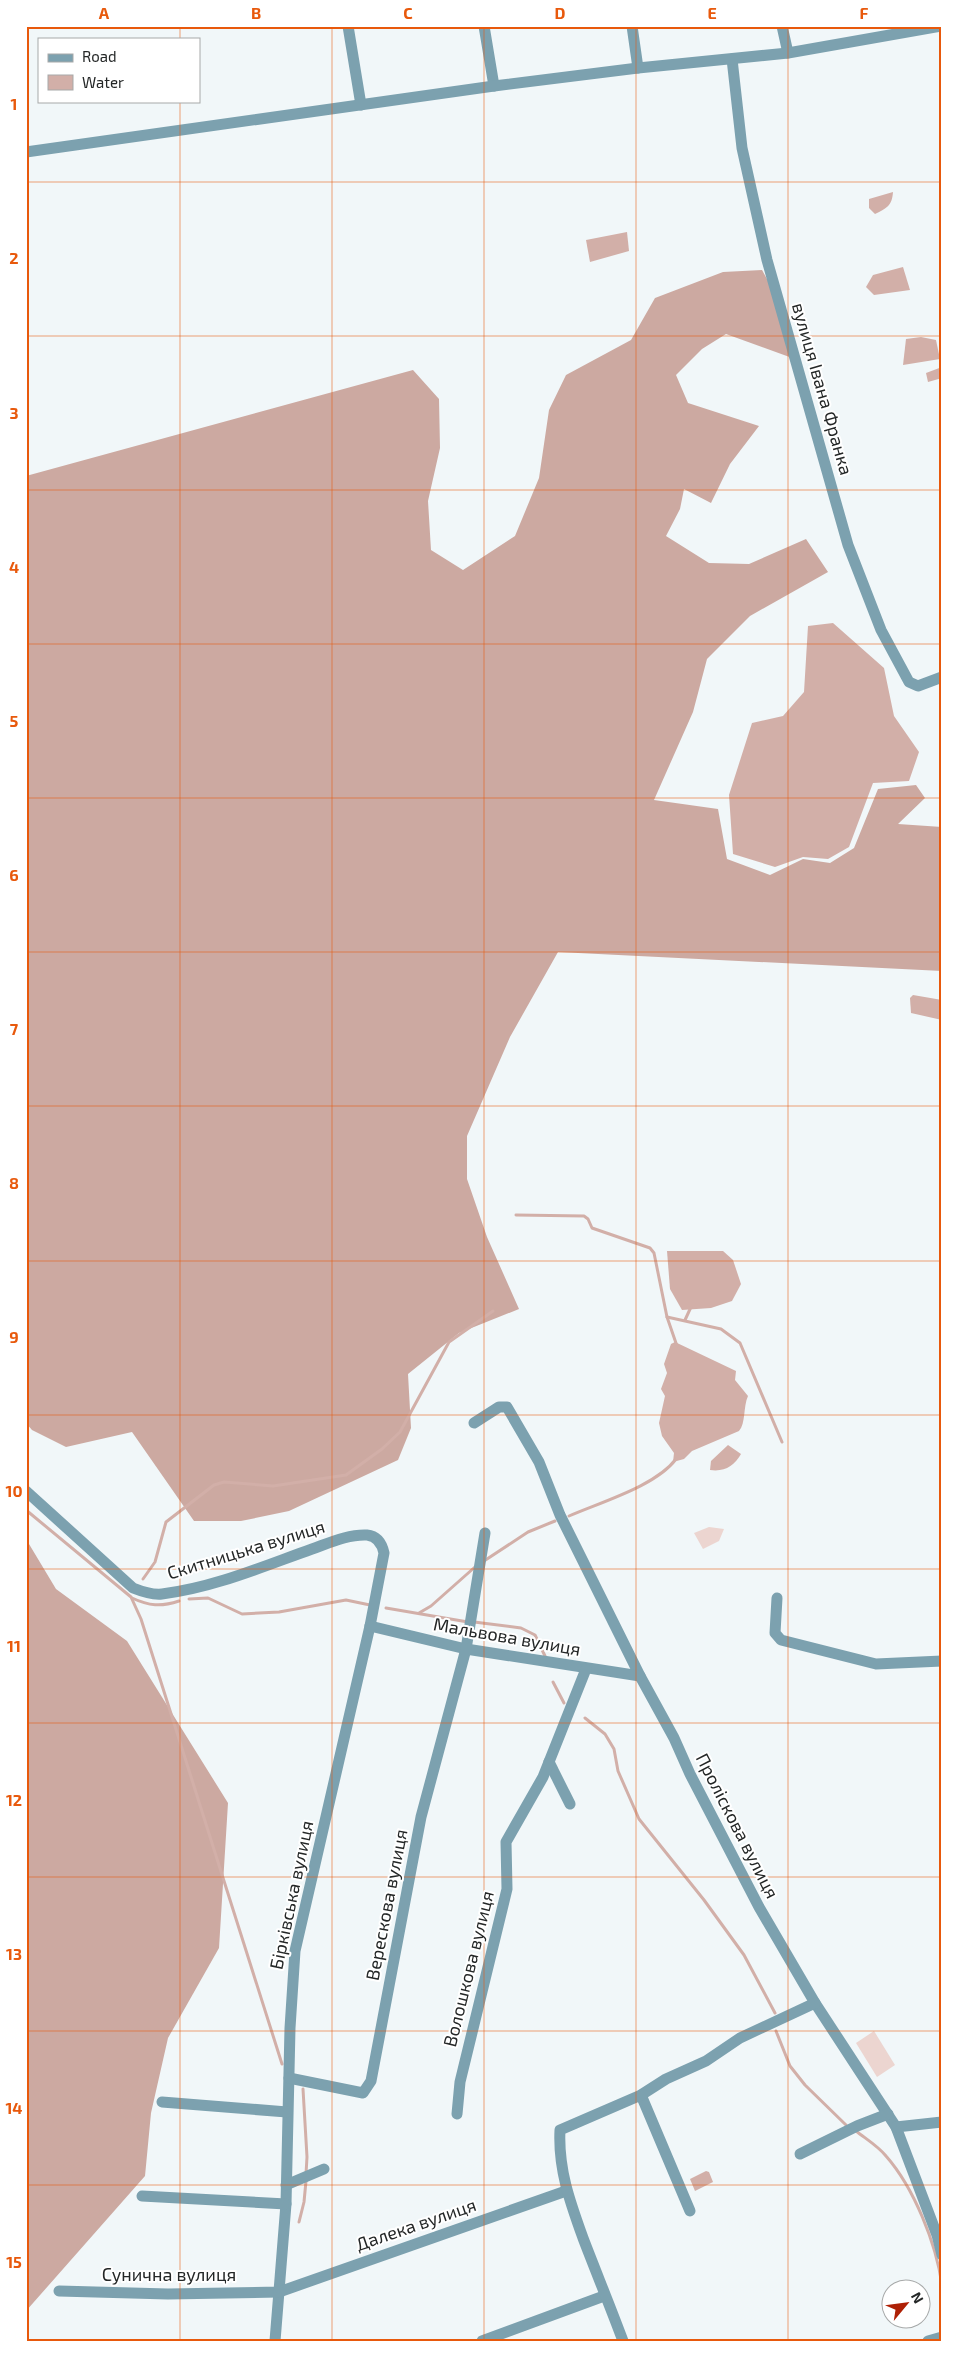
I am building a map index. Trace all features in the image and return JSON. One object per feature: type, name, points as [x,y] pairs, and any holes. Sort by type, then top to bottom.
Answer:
[{"type":"street","points":[[348,26],[361,105]]},
{"type":"street","points":[[484,26],[494,86]]},
{"type":"street","points":[[632,26],[638,68]]},
{"type":"street","points":[[782,26],[788,52]]},
{"type":"street","points":[[26,152],[494,86],[788,52],[907,28],[941,26]]},
{"type":"street","name":"вулиця Івана Франка","points":[[732,59],[742,148],[767,260],[848,545],[881,630],[908,682],[918,686],[942,677]]},
{"type":"street","name":"Проліскова вулиця","points":[[474,1423],[500,1407],[507,1407],[539,1462],[560,1514],[640,1676],[674,1738],[690,1774],[759,1907],[815,2003],[896,2128],[938,2235],[942,2255]]},
{"type":"street","name":"Скитницька вулиця","points":[[26,1491],[133,1588],[149,1594],[162,1594],[213,1582],[341,1539],[366,1535],[373,1536],[379,1541],[384,1553]]},
{"type":"street","points":[[466,1649],[485,1533]]},
{"type":"street","name":"Бірківська вулиця","points":[[275,2341],[286,2204],[288,2078],[295,1951],[370,1626],[384,1553]]},
{"type":"street","points":[[777,1598],[775,1633],[781,1640],[876,1664],[942,1661]]},
{"type":"street","name":"Мальвова вулиця","points":[[370,1626],[466,1649],[640,1676]]},
{"type":"street","name":"Верескова вулиця","points":[[288,2078],[363,2093],[371,2081],[421,1817],[466,1649]]},
{"type":"street","name":"Волошкова вулиця","points":[[457,2114],[460,2082],[507,1889],[506,1842],[543,1777],[586,1669]]},
{"type":"street","points":[[549,1762],[570,1804]]},
{"type":"street","points":[[623,2341],[604,2296],[566,2191],[559,2146],[560,2130],[641,2095],[666,2079],[706,2060],[740,2038],[815,2003]]},
{"type":"street","points":[[641,2095],[690,2211]]},
{"type":"street","points":[[162,2102],[287,2112]]},
{"type":"street","points":[[800,2154],[857,2126],[888,2114]]},
{"type":"street","points":[[896,2128],[942,2122]]},
{"type":"street","points":[[286,2185],[324,2169]]},
{"type":"street","name":"Далека вулиця","points":[[279,2292],[566,2191]]},
{"type":"street","points":[[142,2196],[286,2204]]},
{"type":"street","name":"Сунична вулиця","points":[[59,2290],[168,2294],[279,2292]]},
{"type":"street","points":[[482,2341],[604,2296]]},
{"type":"street","points":[[928,2341],[942,2337]]},
{"type":"shaded area","points":[[762,270],[782,306],[795,359],[726,334],[702,349],[676,375],[688,403],[759,426],[730,464],[711,503],[684,489],[680,509],[666,536],[709,563],[749,564],[806,539],[828,572],[750,616],[707,659],[693,712],[654,800],[718,809],[727,859],[770,875],[803,859],[830,863],[854,848],[878,789],[916,785],[925,798],[898,824],[942,827],[942,971],[558,952],[510,1037],[467,1136],[467,1179],[487,1237],[519,1309],[459,1333],[408,1374],[411,1428],[398,1460],[289,1511],[241,1521],[194,1521],[132,1432],[66,1447],[32,1430],[26,1423],[26,476],[413,370],[439,399],[440,448],[428,501],[431,550],[463,570],[515,536],[539,478],[549,410],[566,375],[631,340],[655,298],[723,272]]},
{"type":"shaded area","points":[[709,1527],[724,1529],[719,1541],[703,1549],[694,1533]]},
{"type":"shaded area","points":[[26,1539],[56,1589],[127,1641],[228,1803],[219,1948],[168,2038],[151,2113],[145,2176],[26,2311]]},
{"type":"shaded area","points":[[874,2031],[895,2065],[877,2077],[856,2043]]},
{"type":"water","points":[[893,192],[890,204],[886,208],[875,214],[869,208],[869,199]]},
{"type":"water","points":[[627,232],[629,251],[590,262],[586,240]]},
{"type":"water","points":[[903,267],[910,290],[874,295],[866,287],[873,275]]},
{"type":"water","points":[[921,337],[936,340],[940,359],[903,365],[906,339]]},
{"type":"water","points":[[942,367],[942,378],[928,382],[926,373]]},
{"type":"water","points":[[833,623],[884,668],[894,716],[919,752],[909,781],[873,783],[849,847],[828,859],[803,857],[775,867],[733,854],[729,795],[752,723],[783,716],[804,692],[808,626]]},
{"type":"water","points":[[913,995],[942,1000],[942,1020],[911,1013],[910,998]]},
{"type":"water","points":[[667,1251],[723,1251],[733,1260],[741,1284],[732,1301],[711,1308],[682,1310],[670,1289]]},
{"type":"water","points":[[675,1342],[736,1371],[735,1380],[748,1396],[743,1424],[739,1431],[692,1451],[684,1459],[673,1462],[674,1453],[662,1436],[659,1423],[665,1396],[661,1389],[667,1373],[664,1364],[671,1344]]},
{"type":"water","points":[[728,1445],[741,1454],[732,1465],[725,1469],[710,1470],[711,1461]]},
{"type":"water","points":[[706,2171],[709,2172],[713,2182],[695,2191],[690,2179]]},
{"type":"waterway","points":[[516,1215],[584,1216],[588,1219],[592,1228],[650,1248],[654,1253],[667,1317],[677,1346]]},
{"type":"waterway","points":[[685,1320],[691,1307]]},
{"type":"waterway","points":[[143,1579],[155,1562],[166,1522],[214,1485],[224,1482],[273,1486],[346,1475],[382,1449],[400,1432],[449,1342],[493,1311]]},
{"type":"waterway","points":[[667,1317],[721,1329],[740,1343],[782,1442]]},
{"type":"waterway","points":[[569,1516],[642,1485],[667,1469],[676,1459]]},
{"type":"waterway","points":[[26,1510],[131,1597],[141,1619],[282,2064]]},
{"type":"waterway","points":[[484,1561],[528,1532],[555,1521]]},
{"type":"waterway","points":[[419,1613],[431,1606],[475,1567]]},
{"type":"waterway","points":[[132,1598],[155,1605],[179,1601]]},
{"type":"waterway","points":[[189,1599],[208,1598],[242,1614],[279,1612],[346,1600],[370,1605]]},
{"type":"waterway","points":[[386,1608],[468,1622]]},
{"type":"waterway","points":[[474,1622],[521,1628],[535,1635],[545,1656]]},
{"type":"waterway","points":[[553,1682],[564,1703]]},
{"type":"waterway","points":[[585,1718],[605,1734],[614,1749],[618,1771],[639,1819],[704,1900],[744,1955],[775,2013]]},
{"type":"waterway","points":[[776,2031],[790,2066],[805,2085],[846,2125]]},
{"type":"waterway","points":[[303,2089],[307,2157],[306,2174]]},
{"type":"waterway","points":[[856,2131],[883,2152],[906,2184],[929,2234],[942,2285]]},
{"type":"waterway","points":[[299,2222],[304,2202],[306,2181]]}]
